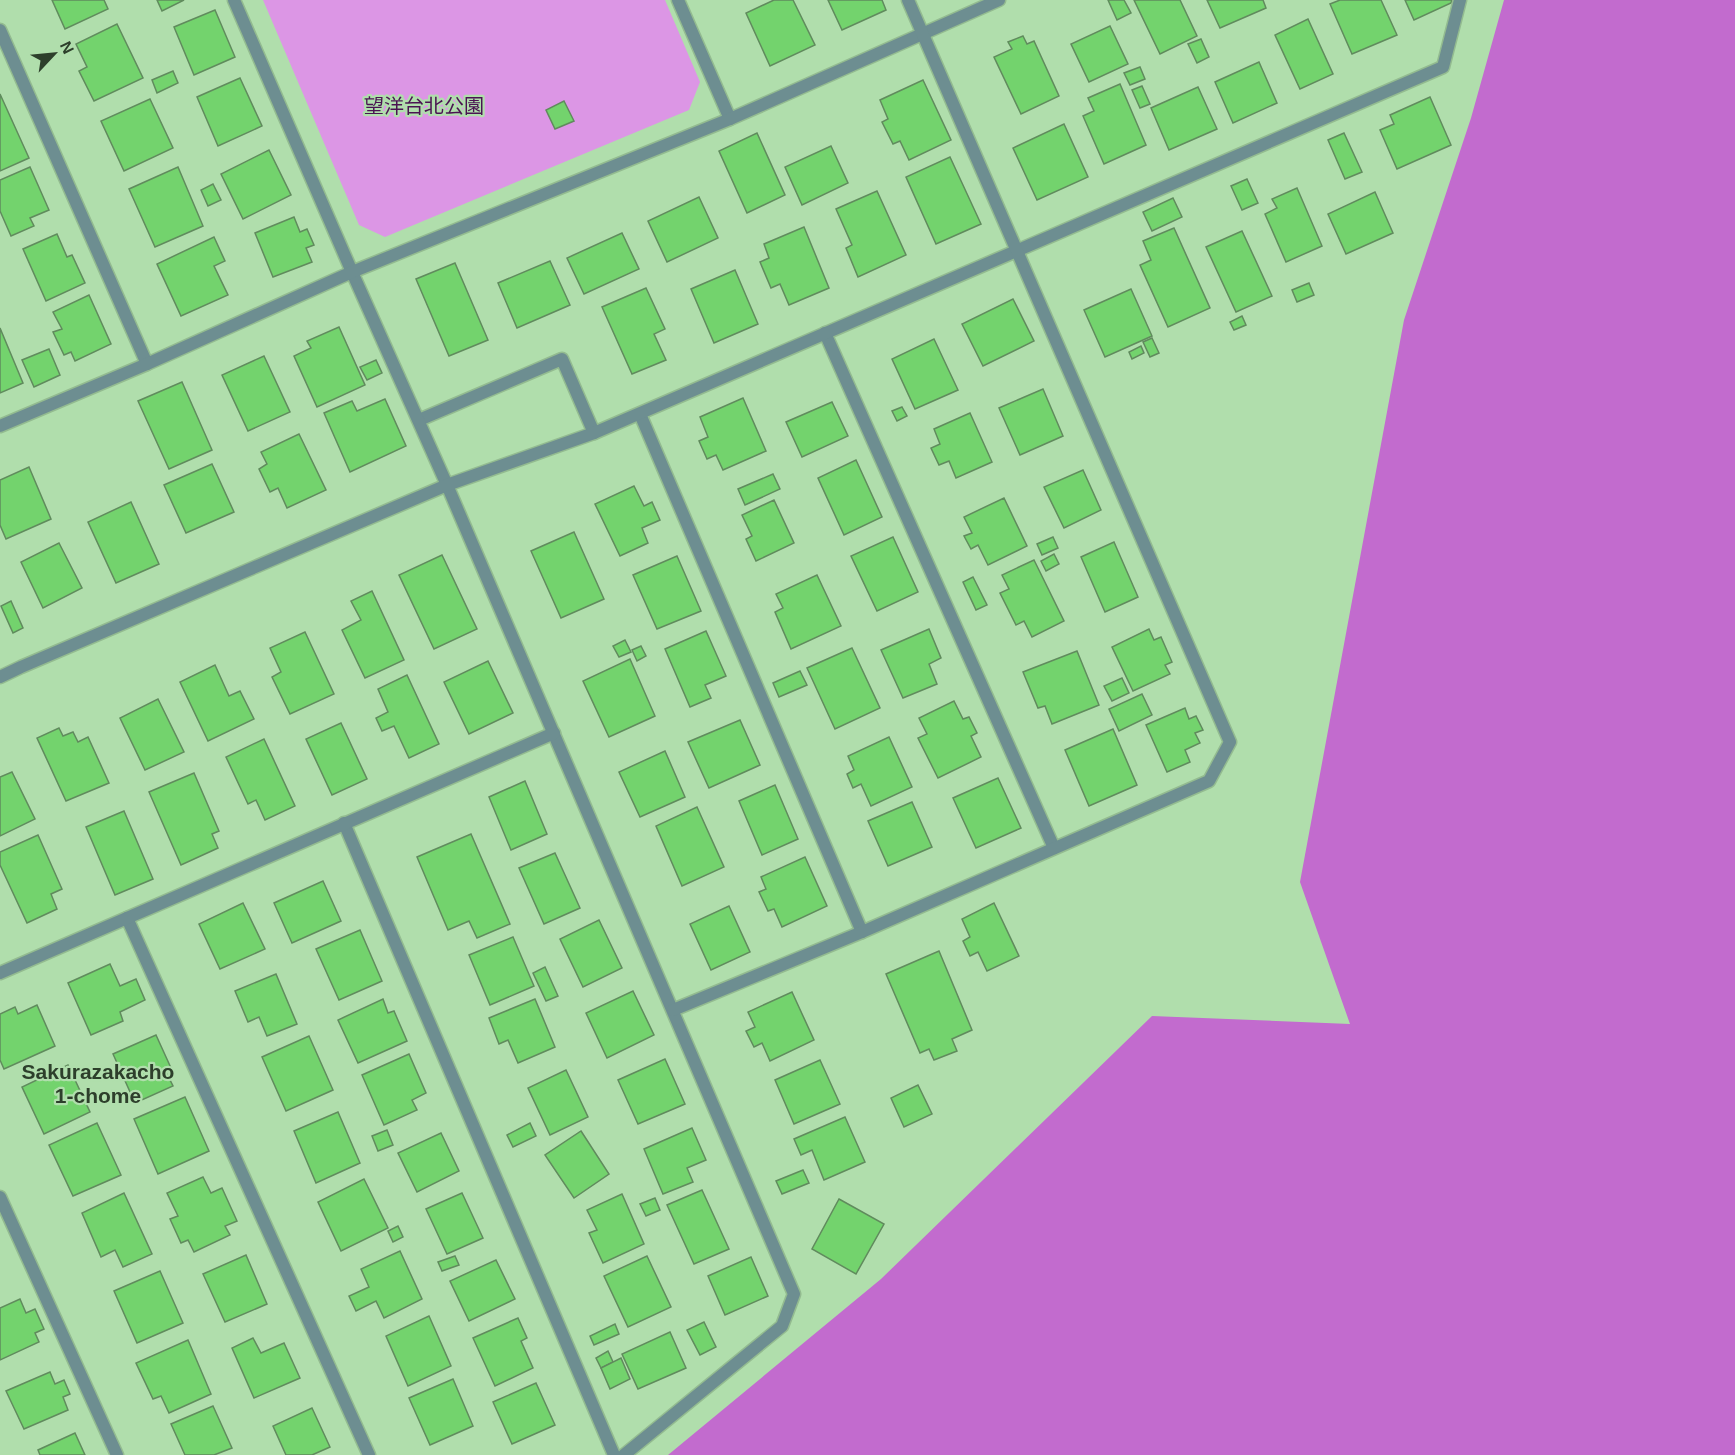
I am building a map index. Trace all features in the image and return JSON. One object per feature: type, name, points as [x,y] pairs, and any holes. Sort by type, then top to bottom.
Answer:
[{"type":"street","points":[[234,0],[419,420],[794,1294],[782,1326],[624,1455]]},
{"type":"street","points":[[678,0],[730,119]]},
{"type":"street","points":[[673,1010],[862,932],[1209,781],[1230,742],[908,0]]},
{"type":"street","points":[[0,426],[147,364],[352,272],[730,119],[999,0]]},
{"type":"street","points":[[0,677],[447,485],[594,433],[640,414],[1443,67],[1460,0]]},
{"type":"street","points":[[0,30],[147,364]]},
{"type":"street","points":[[825,333],[1054,848]]},
{"type":"street","points":[[419,420],[562,358],[594,433]]},
{"type":"street","points":[[640,414],[862,932]]},
{"type":"street","points":[[0,973],[554,733]]},
{"type":"street","points":[[345,823],[614,1455]]},
{"type":"street","points":[[127,918],[369,1455]]},
{"type":"street","points":[[0,1197],[117,1455]]},
{"type":"green space","name":"望洋台北公園","points":[[263,0],[665,0],[700,82],[689,110],[385,237],[359,225]]},
{"type":"shaded area","points":[[1504,0],[1735,0],[1735,1455],[668,1455],[881,1279],[1152,1016],[1350,1024],[1300,882],[1404,320],[1471,118]]},
{"type":"building","points":[[52,0],[104,0],[108,9],[65,29]]},
{"type":"building","points":[[157,0],[184,0],[162,11]]},
{"type":"building","points":[[774,0],[793,0],[815,45],[770,66],[746,13]]},
{"type":"building","points":[[828,0],[882,0],[886,10],[842,30]]},
{"type":"building","points":[[1108,0],[1124,0],[1131,13],[1117,20]]},
{"type":"building","points":[[1134,0],[1180,0],[1197,36],[1160,54]]},
{"type":"building","points":[[1207,0],[1263,0],[1266,8],[1220,28]]},
{"type":"building","points":[[1340,0],[1381,0],[1397,35],[1352,54],[1330,4]]},
{"type":"building","points":[[1405,0],[1452,0],[1451,3],[1414,20]]},
{"type":"building","points":[[215,10],[235,57],[194,75],[174,27]]},
{"type":"building","points":[[1308,19],[1333,74],[1300,89],[1275,35]]},
{"type":"building","points":[[117,24],[143,78],[94,101],[79,71],[87,67],[76,44]]},
{"type":"building","points":[[1110,26],[1128,64],[1089,82],[1071,44]]},
{"type":"building","points":[[1023,36],[1027,44],[1034,41],[1059,96],[1021,114],[994,57],[1012,49],[1008,42]]},
{"type":"building","points":[[1201,39],[1209,57],[1197,63],[1188,44]]},
{"type":"building","points":[[1259,62],[1277,103],[1233,123],[1215,82]]},
{"type":"building","points":[[1140,67],[1145,79],[1130,85],[1124,73]]},
{"type":"building","points":[[173,71],[178,83],[157,93],[152,80]]},
{"type":"building","points":[[240,78],[262,126],[218,146],[197,97]]},
{"type":"building","points":[[923,80],[951,140],[909,160],[900,141],[893,144],[882,122],[888,119],[880,100]]},
{"type":"building","points":[[1120,84],[1146,145],[1104,164],[1083,116],[1094,111],[1088,98]]},
{"type":"building","points":[[1142,86],[1150,104],[1140,108],[1132,90]]},
{"type":"building","points":[[1198,87],[1217,129],[1169,150],[1151,108]]},
{"type":"building","points":[[0,94],[29,158],[0,171]]},
{"type":"building","points":[[1430,97],[1451,145],[1397,169],[1380,130],[1394,124],[1390,115]]},
{"type":"building","points":[[150,99],[173,148],[124,171],[101,121]]},
{"type":"building","points":[[564,101],[574,121],[555,129],[546,110]]},
{"type":"building","points":[[1064,124],[1088,177],[1037,200],[1013,148]]},
{"type":"building","points":[[757,133],[785,195],[747,213],[719,151]]},
{"type":"building","points":[[1344,133],[1362,172],[1345,179],[1328,140]]},
{"type":"building","points":[[831,146],[848,183],[802,205],[785,167]]},
{"type":"building","points":[[269,150],[291,195],[243,219],[221,174]]},
{"type":"building","points":[[950,157],[981,224],[936,244],[906,177]]},
{"type":"building","points":[[30,167],[49,210],[30,218],[34,226],[11,236],[0,211],[0,180]]},
{"type":"building","points":[[178,167],[203,226],[155,247],[129,189]]},
{"type":"building","points":[[1247,179],[1258,203],[1242,210],[1231,186]]},
{"type":"building","points":[[213,184],[221,200],[208,206],[201,190]]},
{"type":"building","points":[[1297,188],[1322,246],[1286,262],[1265,214],[1277,208],[1272,199]]},
{"type":"building","points":[[877,191],[906,255],[858,277],[846,248],[852,245],[836,209]]},
{"type":"building","points":[[1375,192],[1393,233],[1346,254],[1328,214]]},
{"type":"building","points":[[699,197],[718,238],[667,262],[648,221]]},
{"type":"building","points":[[1173,198],[1182,217],[1152,231],[1143,212]]},
{"type":"building","points":[[294,217],[300,232],[307,229],[314,245],[306,248],[312,262],[273,277],[255,233]]},
{"type":"building","points":[[804,227],[829,288],[789,305],[780,284],[771,288],[760,262],[769,258],[764,244]]},
{"type":"building","points":[[1174,228],[1210,308],[1168,327],[1140,265],[1151,260],[1143,241]]},
{"type":"building","points":[[1242,231],[1272,296],[1236,312],[1206,247]]},
{"type":"building","points":[[622,233],[639,269],[584,294],[567,258]]},
{"type":"building","points":[[57,234],[67,257],[72,255],[85,283],[46,301],[23,249]]},
{"type":"building","points":[[214,237],[225,261],[214,266],[228,295],[181,316],[157,264]]},
{"type":"building","points":[[550,261],[570,305],[517,328],[498,283]]},
{"type":"building","points":[[455,263],[488,340],[449,356],[416,279]]},
{"type":"building","points":[[735,270],[758,324],[714,343],[691,289]]},
{"type":"building","points":[[1309,283],[1314,295],[1297,302],[1292,290]]},
{"type":"building","points":[[646,288],[665,329],[654,334],[666,360],[632,374],[602,307]]},
{"type":"building","points":[[1131,289],[1152,336],[1105,357],[1084,310]]},
{"type":"building","points":[[89,295],[111,344],[75,361],[71,352],[64,355],[53,332],[62,329],[53,312]]},
{"type":"building","points":[[1013,299],[1034,341],[983,366],[962,324]]},
{"type":"building","points":[[1242,316],[1246,325],[1234,330],[1230,322]]},
{"type":"building","points":[[339,327],[365,385],[317,407],[294,356],[311,348],[307,341]]},
{"type":"building","points":[[0,328],[23,383],[0,393]]},
{"type":"building","points":[[1152,338],[1159,353],[1150,357],[1143,342]]},
{"type":"building","points":[[934,339],[958,390],[915,409],[892,359]]},
{"type":"building","points":[[1141,346],[1144,353],[1132,359],[1129,352]]},
{"type":"building","points":[[49,349],[60,375],[34,387],[22,360]]},
{"type":"building","points":[[264,356],[290,412],[248,431],[222,375]]},
{"type":"building","points":[[376,360],[382,373],[367,380],[360,367]]},
{"type":"building","points":[[182,382],[212,450],[169,469],[138,401]]},
{"type":"building","points":[[1043,389],[1063,436],[1020,455],[999,408]]},
{"type":"building","points":[[743,398],[766,451],[723,470],[716,455],[707,459],[699,441],[708,437],[700,417]]},
{"type":"building","points":[[385,399],[406,446],[350,472],[324,413],[352,401],[357,411]]},
{"type":"building","points":[[832,402],[848,436],[802,457],[786,422]]},
{"type":"building","points":[[902,407],[907,416],[897,421],[892,411]]},
{"type":"building","points":[[970,413],[992,462],[956,478],[949,461],[939,465],[931,448],[940,444],[934,429]]},
{"type":"building","points":[[299,434],[326,490],[287,508],[278,488],[270,492],[259,469],[267,464],[261,452]]},
{"type":"building","points":[[856,460],[882,517],[844,535],[818,478]]},
{"type":"building","points":[[212,464],[234,512],[186,533],[164,485]]},
{"type":"building","points":[[29,467],[51,519],[6,539],[0,525],[0,480]]},
{"type":"building","points":[[1083,470],[1101,510],[1064,528],[1044,487]]},
{"type":"building","points":[[773,474],[780,489],[745,505],[738,489]]},
{"type":"building","points":[[634,486],[644,506],[652,502],[660,520],[642,528],[648,543],[620,556],[595,504]]},
{"type":"building","points":[[1004,498],[1027,546],[988,565],[978,545],[971,549],[964,536],[972,533],[964,517]]},
{"type":"building","points":[[774,500],[794,543],[756,561],[746,539],[752,536],[742,515]]},
{"type":"building","points":[[131,502],[159,564],[116,583],[88,522]]},
{"type":"building","points":[[574,532],[604,599],[561,618],[531,551]]},
{"type":"building","points":[[893,537],[918,592],[877,611],[851,556]]},
{"type":"building","points":[[1053,537],[1058,548],[1042,555],[1037,544]]},
{"type":"building","points":[[1114,542],[1138,597],[1105,612],[1081,557]]},
{"type":"building","points":[[59,543],[82,588],[43,608],[21,562]]},
{"type":"building","points":[[1054,554],[1059,564],[1046,571],[1041,561]]},
{"type":"building","points":[[442,555],[477,629],[434,649],[399,575]]},
{"type":"building","points":[[677,556],[701,611],[657,629],[633,575]]},
{"type":"building","points":[[1034,560],[1064,621],[1032,637],[1024,621],[1016,625],[1000,593],[1009,589],[1002,575]]},
{"type":"building","points":[[817,575],[841,626],[791,649],[775,612],[783,608],[776,594]]},
{"type":"building","points":[[973,577],[987,605],[976,610],[963,582]]},
{"type":"building","points":[[372,591],[404,660],[365,678],[342,630],[361,620],[351,601]]},
{"type":"building","points":[[11,601],[23,628],[13,633],[1,606]]},
{"type":"building","points":[[929,629],[941,658],[929,664],[937,684],[903,698],[881,650]]},
{"type":"building","points":[[1149,629],[1154,640],[1161,637],[1172,662],[1165,665],[1170,674],[1133,691],[1112,647]]},
{"type":"building","points":[[706,631],[726,676],[705,685],[711,698],[690,707],[665,649]]},
{"type":"building","points":[[305,632],[334,694],[290,714],[272,677],[281,672],[270,648]]},
{"type":"building","points":[[625,640],[631,652],[619,657],[613,646]]},
{"type":"building","points":[[641,646],[646,656],[637,661],[632,650]]},
{"type":"building","points":[[852,648],[880,708],[835,729],[807,668]]},
{"type":"building","points":[[1077,651],[1099,705],[1052,724],[1045,706],[1038,708],[1023,672]]},
{"type":"building","points":[[630,659],[655,716],[609,737],[583,681]]},
{"type":"building","points":[[488,661],[513,713],[469,734],[444,682]]},
{"type":"building","points":[[215,665],[229,696],[240,691],[254,719],[208,741],[180,682]]},
{"type":"building","points":[[800,671],[807,685],[779,697],[773,683]]},
{"type":"building","points":[[407,675],[439,744],[409,758],[394,726],[382,731],[376,718],[388,712],[378,689]]},
{"type":"building","points":[[1122,678],[1129,693],[1112,701],[1104,686]]},
{"type":"building","points":[[1142,694],[1152,715],[1119,731],[1109,709]]},
{"type":"building","points":[[158,699],[184,752],[145,770],[120,718]]},
{"type":"building","points":[[954,701],[963,719],[969,717],[977,733],[971,736],[981,757],[938,778],[918,738],[927,734],[919,718]]},
{"type":"building","points":[[1185,708],[1189,719],[1196,716],[1203,730],[1195,733],[1200,743],[1185,750],[1190,762],[1167,772],[1146,725]]},
{"type":"building","points":[[740,720],[760,765],[709,788],[688,742]]},
{"type":"building","points":[[341,723],[367,779],[332,795],[306,739]]},
{"type":"building","points":[[59,728],[63,736],[73,732],[78,742],[88,737],[109,783],[66,801],[37,738]]},
{"type":"building","points":[[1113,729],[1137,785],[1089,806],[1065,750]]},
{"type":"building","points":[[889,737],[912,787],[871,806],[861,784],[853,788],[847,774],[854,770],[848,756]]},
{"type":"building","points":[[264,739],[295,806],[265,820],[256,800],[248,804],[226,757]]},
{"type":"building","points":[[665,751],[685,797],[640,817],[619,772]]},
{"type":"building","points":[[12,772],[35,819],[0,836],[0,777]]},
{"type":"building","points":[[194,773],[219,831],[212,834],[218,848],[181,865],[149,792]]},
{"type":"building","points":[[998,778],[1021,828],[976,848],[953,798]]},
{"type":"building","points":[[525,781],[547,834],[511,850],[489,797]]},
{"type":"building","points":[[775,785],[798,839],[762,855],[739,801]]},
{"type":"building","points":[[912,802],[932,847],[888,866],[868,821]]},
{"type":"building","points":[[697,807],[724,867],[682,886],[656,826]]},
{"type":"building","points":[[124,811],[153,879],[115,895],[86,827]]},
{"type":"building","points":[[471,834],[510,924],[477,938],[469,921],[448,930],[417,857]]},
{"type":"building","points":[[38,835],[62,889],[51,894],[57,909],[27,923],[0,865],[0,852]]},
{"type":"building","points":[[555,853],[580,908],[544,924],[519,868]]},
{"type":"building","points":[[805,857],[827,906],[782,927],[774,909],[768,911],[759,892],[766,889],[761,877]]},
{"type":"building","points":[[323,881],[341,921],[292,943],[274,903]]},
{"type":"building","points":[[243,903],[265,949],[220,969],[199,924]]},
{"type":"building","points":[[994,903],[1019,956],[987,971],[978,952],[970,956],[963,941],[970,937],[962,919]]},
{"type":"building","points":[[729,906],[750,952],[711,970],[690,924]]},
{"type":"building","points":[[599,920],[622,968],[583,987],[560,939]]},
{"type":"building","points":[[360,930],[382,981],[339,1000],[316,949]]},
{"type":"building","points":[[513,937],[534,986],[490,1005],[469,955]]},
{"type":"building","points":[[939,951],[972,1030],[952,1039],[957,1051],[934,1060],[929,1049],[920,1053],[886,974]]},
{"type":"building","points":[[110,964],[120,986],[136,979],[145,1000],[120,1012],[123,1021],[91,1035],[68,983]]},
{"type":"building","points":[[545,967],[558,996],[546,1001],[533,973]]},
{"type":"building","points":[[276,974],[297,1024],[267,1036],[259,1017],[248,1022],[235,991]]},
{"type":"building","points":[[633,991],[654,1035],[607,1058],[586,1013]]},
{"type":"building","points":[[792,992],[814,1040],[770,1061],[762,1043],[754,1047],[746,1031],[755,1027],[748,1012]]},
{"type":"building","points":[[383,999],[388,1013],[394,1011],[407,1041],[358,1063],[338,1020]]},
{"type":"building","points":[[535,999],[555,1047],[518,1063],[508,1040],[499,1044],[489,1018]]},
{"type":"building","points":[[37,1005],[55,1046],[4,1069],[0,1060],[0,1014],[15,1007],[18,1014]]},
{"type":"building","points":[[156,1035],[171,1068],[165,1070],[173,1086],[135,1103],[113,1054]]},
{"type":"building","points":[[309,1036],[333,1090],[286,1111],[262,1057]]},
{"type":"building","points":[[409,1054],[426,1093],[412,1100],[417,1110],[384,1125],[362,1075]]},
{"type":"building","points":[[665,1059],[685,1104],[638,1124],[618,1080]]},
{"type":"building","points":[[820,1060],[840,1104],[794,1124],[775,1080]]},
{"type":"building","points":[[68,1065],[90,1112],[44,1134],[22,1087]]},
{"type":"building","points":[[566,1070],[588,1117],[550,1135],[528,1088]]},
{"type":"building","points":[[918,1085],[932,1114],[904,1127],[891,1098]]},
{"type":"building","points":[[185,1097],[209,1151],[158,1174],[134,1119]]},
{"type":"building","points":[[338,1112],[360,1163],[316,1183],[294,1131]]},
{"type":"building","points":[[845,1117],[865,1162],[824,1180],[812,1150],[801,1155],[794,1139]]},
{"type":"building","points":[[97,1123],[121,1175],[73,1196],[49,1145]]},
{"type":"building","points":[[530,1123],[536,1136],[513,1147],[507,1135]]},
{"type":"building","points":[[692,1128],[706,1160],[687,1168],[693,1182],[663,1194],[644,1149]]},
{"type":"building","points":[[387,1130],[393,1145],[378,1151],[372,1136]]},
{"type":"building","points":[[581,1131],[609,1174],[574,1198],[545,1155]]},
{"type":"building","points":[[441,1133],[459,1171],[417,1192],[398,1153]]},
{"type":"building","points":[[803,1170],[809,1183],[782,1194],[776,1181]]},
{"type":"building","points":[[203,1177],[211,1193],[222,1188],[237,1221],[225,1226],[230,1235],[194,1252],[188,1240],[181,1243],[170,1219],[178,1216],[167,1193]]},
{"type":"building","points":[[364,1179],[388,1228],[341,1251],[318,1202]]},
{"type":"building","points":[[702,1190],[729,1249],[694,1264],[667,1205]]},
{"type":"building","points":[[124,1193],[152,1254],[123,1267],[115,1250],[101,1257],[82,1213]]},
{"type":"building","points":[[462,1193],[483,1238],[447,1254],[426,1209]]},
{"type":"building","points":[[622,1194],[644,1244],[603,1263],[589,1233],[597,1230],[587,1210]]},
{"type":"building","points":[[655,1198],[660,1210],[646,1216],[640,1204]]},
{"type":"building","points":[[839,1199],[884,1224],[856,1274],[812,1249]]},
{"type":"building","points":[[398,1226],[403,1237],[393,1242],[388,1231]]},
{"type":"building","points":[[400,1251],[422,1299],[384,1318],[376,1301],[356,1311],[349,1296],[369,1287],[361,1269]]},
{"type":"building","points":[[246,1255],[267,1304],[225,1322],[203,1274]]},
{"type":"building","points":[[455,1256],[459,1265],[442,1271],[438,1262]]},
{"type":"building","points":[[647,1256],[671,1307],[628,1327],[604,1276]]},
{"type":"building","points":[[751,1257],[768,1296],[725,1315],[708,1276]]},
{"type":"building","points":[[496,1260],[515,1299],[469,1321],[450,1281]]},
{"type":"building","points":[[160,1271],[183,1323],[137,1343],[114,1291]]},
{"type":"building","points":[[20,1299],[26,1313],[35,1309],[44,1329],[35,1333],[39,1342],[0,1360],[0,1308]]},
{"type":"building","points":[[429,1316],[451,1366],[408,1386],[386,1336]]},
{"type":"building","points":[[518,1318],[527,1338],[521,1341],[533,1368],[495,1386],[473,1338]]},
{"type":"building","points":[[704,1322],[716,1347],[700,1355],[687,1330]]},
{"type":"building","points":[[615,1324],[619,1334],[594,1345],[590,1336]]},
{"type":"building","points":[[670,1332],[686,1368],[638,1389],[622,1354]]},
{"type":"building","points":[[253,1338],[261,1353],[284,1343],[300,1378],[254,1398],[232,1348]]},
{"type":"building","points":[[188,1340],[211,1394],[169,1413],[161,1396],[153,1399],[136,1363]]},
{"type":"building","points":[[608,1351],[613,1362],[601,1368],[596,1358]]},
{"type":"building","points":[[621,1358],[630,1379],[610,1389],[601,1368]]},
{"type":"building","points":[[50,1372],[55,1384],[64,1380],[70,1394],[63,1397],[68,1410],[24,1429],[6,1391]]},
{"type":"building","points":[[453,1379],[473,1426],[430,1445],[409,1398]]},
{"type":"building","points":[[536,1383],[555,1425],[512,1444],[493,1402]]},
{"type":"building","points":[[213,1406],[232,1448],[214,1455],[185,1455],[171,1424]]},
{"type":"building","points":[[312,1408],[330,1447],[312,1455],[286,1455],[273,1426]]},
{"type":"building","points":[[75,1433],[85,1455],[40,1455],[38,1450]]},
{"type":"district","name":"Sakurazakacho 1-chome","points":[[98,1084]]}]
